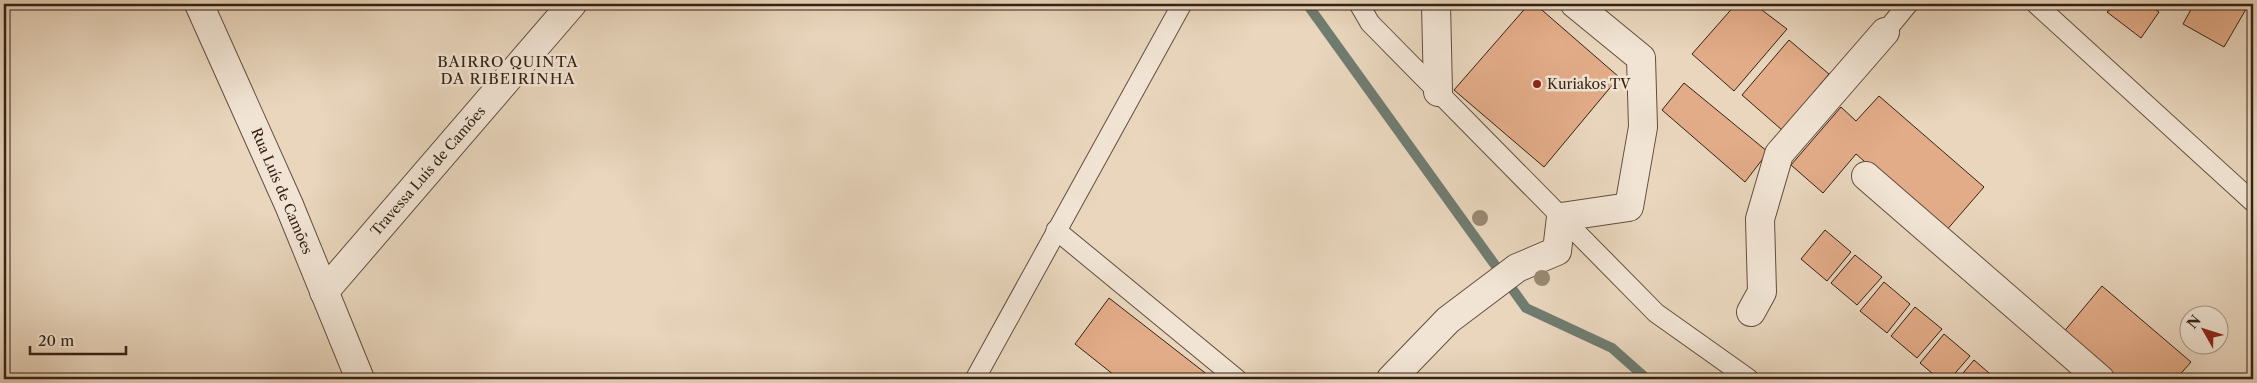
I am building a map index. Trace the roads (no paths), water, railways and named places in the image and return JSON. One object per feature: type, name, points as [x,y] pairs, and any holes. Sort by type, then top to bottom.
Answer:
[{"type":"street","name":"Rua Luís de Camões","points":[[199,4],[289,205],[360,379]]},
{"type":"street","name":"Travessa Luís de Camões","points":[[324,292],[572,4]]},
{"type":"street","points":[[1436,4],[1438,92]]},
{"type":"street","points":[[1391,379],[1448,320],[1517,268],[1557,251],[1561,217],[1629,207],[1643,127],[1641,58],[1575,4]]},
{"type":"street","points":[[1751,312],[1762,292],[1760,219],[1779,154],[1885,32]]},
{"type":"street","points":[[1866,176],[2100,379]]},
{"type":"lane","points":[[975,379],[1182,4]]},
{"type":"lane","points":[[1359,4],[1370,23],[1656,313],[1749,379]]},
{"type":"lane","points":[[1885,32],[1908,4]]},
{"type":"lane","points":[[2036,4],[2253,202]]},
{"type":"lane","points":[[1056,230],[1237,379]]},
{"type":"waterway","points":[[1307,4],[1526,308],[1612,348],[1647,379]]},
{"type":"place","name":"Kuriakos TV","points":[[1537,84]]},
{"type":"district","name":"BAIRRO QUINTA DA RIBEIRINHA","points":[[508,70]]}]
